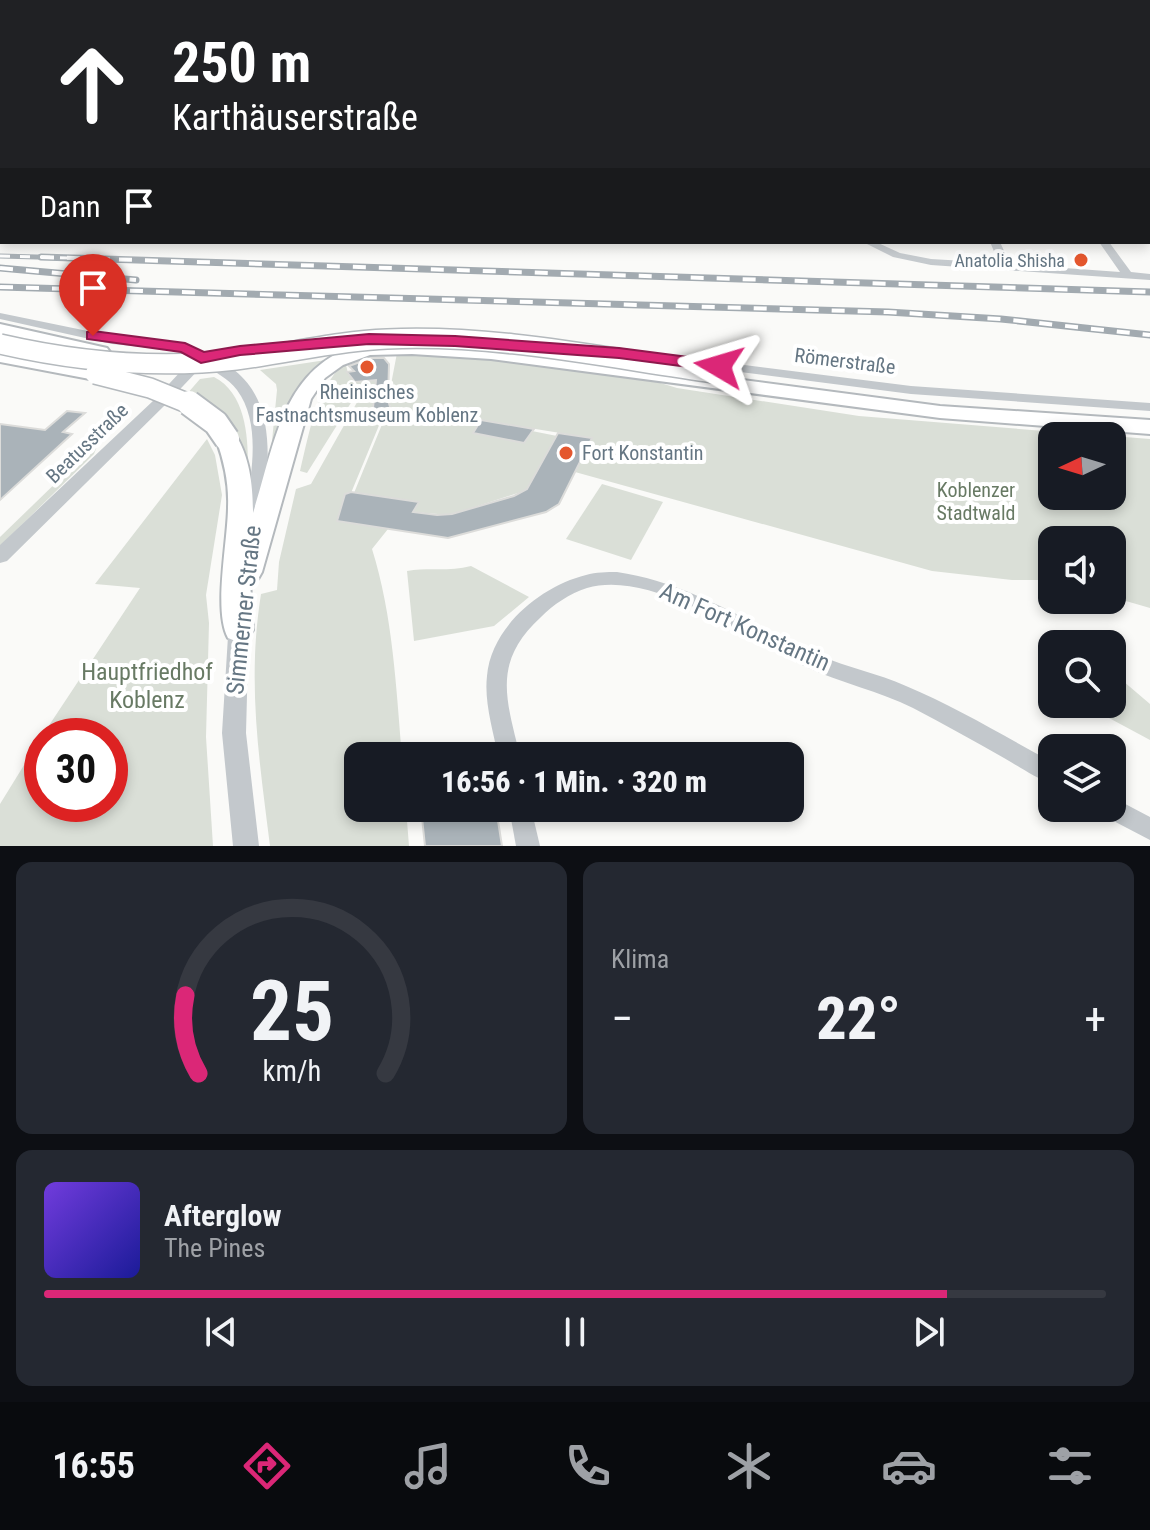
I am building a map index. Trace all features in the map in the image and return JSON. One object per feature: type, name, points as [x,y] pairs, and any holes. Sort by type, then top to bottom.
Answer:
[{"type":"highway","points":[[0,330],[70,347],[159,357],[201,358]]},
{"type":"highway","points":[[0,344],[79,361],[163,366],[240,359],[366,341],[455,340],[940,412],[1150,427]]},
{"type":"highway","points":[[95,374],[150,375],[210,371],[367,349],[412,348],[491,353],[855,398],[1150,416]]},
{"type":"highway","points":[[248,572],[295,413],[306,389],[318,374],[336,361],[367,349]]},
{"type":"highway","points":[[0,356],[95,374],[156,390],[189,402],[211,418],[227,439],[237,463],[241,492],[238,630]]},
{"type":"street","points":[[874,244],[919,260],[1150,277]]},
{"type":"street","points":[[996,244],[1006,268]]},
{"type":"street","points":[[1105,244],[1128,276]]},
{"type":"street","points":[[0,316],[112,340],[185,348],[201,358]]},
{"type":"street","name":"Römerstraße","points":[[201,358],[240,350],[369,339],[455,341],[619,353],[911,390],[1150,407]]},
{"type":"street","name":"Beatusstraße","points":[[0,556],[201,358]]},
{"type":"street","name":"Simmerner Straße","points":[[201,358],[225,368],[237,380],[249,394],[260,418],[258,477],[238,630],[234,733],[246,846]]},
{"type":"street","points":[[185,376],[214,374],[237,380]]},
{"type":"street","name":"Am Fort Konstantin","points":[[506,742],[495,694],[495,670],[500,650],[527,616],[549,600],[588,580],[624,578],[661,588],[714,610],[813,662],[903,693],[1038,766]]},
{"type":"street","points":[[1126,816],[1150,829]]},
{"type":"street","points":[[523,822],[528,846]]},
{"type":"green space","name":"Koblenzer Stadtwald","points":[[397,353],[488,359],[654,381],[677,388],[859,416],[1038,430],[1038,510],[1126,510],[1126,437],[1150,439],[1150,608],[1126,601],[1126,526],[1038,526],[1038,580],[932,571],[575,472],[591,438],[481,420],[477,425],[396,419],[388,400]]},
{"type":"green space","points":[[326,360],[311,372],[291,399],[268,482],[277,390],[276,384],[260,370]]},
{"type":"green space","points":[[345,361],[354,382],[364,382],[307,473],[300,471],[320,399]]},
{"type":"green space","points":[[214,377],[232,393],[243,415],[248,465],[237,435],[187,394],[200,379]]},
{"type":"green space","points":[[389,379],[385,401],[394,420],[477,426],[474,433],[492,437],[477,432],[488,424],[521,430],[519,434],[527,436],[524,441],[505,439],[524,443],[532,431],[557,436],[527,490],[450,515],[413,512],[418,502],[354,493],[383,422],[376,421],[379,380]]},
{"type":"green space","points":[[369,381],[376,381],[373,423],[380,423],[351,493],[345,494],[337,520],[388,529],[372,549],[389,625],[401,742],[344,742],[344,822],[407,822],[409,846],[270,846],[255,689],[257,626],[261,594],[277,590],[279,562],[296,489],[311,484]]},
{"type":"green space","name":"Hauptfriedhof Koblenz","points":[[207,439],[215,455],[222,495],[206,595],[209,623],[206,737],[213,846],[0,846],[0,804],[24,765],[24,822],[128,822],[128,718],[54,718],[140,588],[95,584]]},
{"type":"green space","points":[[99,441],[94,454],[0,546],[0,537]]},
{"type":"green space","points":[[602,484],[663,502],[631,560],[566,539]]},
{"type":"green space","points":[[471,566],[529,597],[494,626],[414,641],[407,571]]},
{"type":"green space","points":[[1126,684],[1150,704],[1150,740],[1109,718],[1126,718]]},
{"type":"building","points":[[371,358],[384,358],[389,364],[388,400],[394,420],[376,418],[373,408],[376,380],[355,382],[347,372],[354,371],[349,366]]},
{"type":"building","points":[[67,411],[85,413],[63,432],[72,434],[0,500],[0,424],[45,430]]},
{"type":"building","points":[[481,420],[534,429],[524,443],[473,433]]},
{"type":"building","name":"Fort Konstantin","points":[[558,433],[592,438],[559,504],[546,512],[448,538],[337,521],[345,494],[351,492],[419,502],[413,512],[437,515],[452,514],[514,496],[527,489]]},
{"type":"building","points":[[422,822],[498,822],[502,846],[425,846]]},
{"type":"railway","points":[[0,256],[69,258]]},
{"type":"railway","points":[[41,257],[69,258]]},
{"type":"railway","points":[[69,258],[110,259]]},
{"type":"railway","points":[[69,258],[1150,292]]},
{"type":"railway","points":[[0,268],[136,280]]},
{"type":"railway","points":[[0,287],[888,312],[1001,319],[1150,335]]},
{"type":"place","name":"Anatolia Shisha","points":[[1081,260]]},
{"type":"place","name":"Rheinisches Fastnachtsmuseum Koblenz","points":[[367,367]]},
{"type":"place","name":"Fort Konstantin","points":[[566,453]]},
{"type":"route","points":[[93,336],[185,348],[201,358],[240,350],[369,339],[455,341],[619,353],[719,366]]}]
